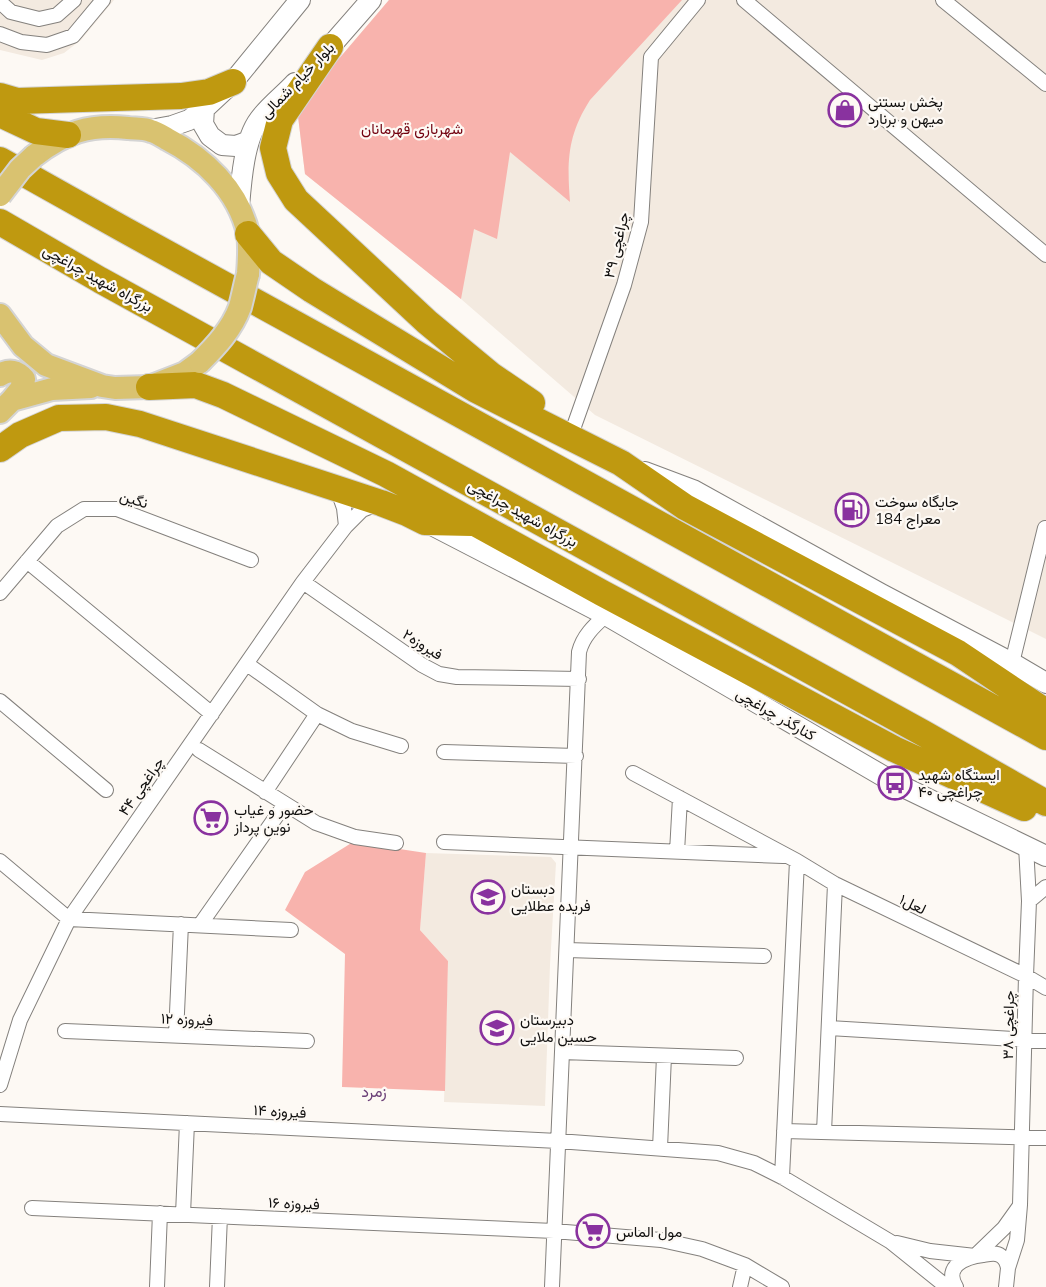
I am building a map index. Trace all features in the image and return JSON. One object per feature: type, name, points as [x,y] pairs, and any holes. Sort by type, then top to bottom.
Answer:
[{"type":"highway","points":[[330,47],[280,120],[273,148],[279,173],[296,200],[427,322],[491,375],[597,452]]},
{"type":"highway","points":[[0,96],[17,100],[181,96],[209,92],[233,82]]},
{"type":"highway","points":[[0,114],[36,131],[68,135]]},
{"type":"highway","points":[[0,160],[1046,737]]},
{"type":"highway","name":"بزرگراه شهید چراغچی","points":[[0,222],[111,286],[1046,803]]},
{"type":"highway","points":[[248,234],[271,262],[312,290],[476,390],[621,463],[685,507],[958,653],[1046,712]]},
{"type":"highway","points":[[149,387],[196,385],[223,395],[386,474],[894,749],[1046,818]]},
{"type":"highway","points":[[0,449],[20,435],[59,418],[106,417],[140,424],[337,488],[407,513],[425,522],[475,523]]},
{"type":"main road","points":[[0,195],[20,169],[34,156],[52,142],[78,131],[110,126],[150,130],[189,120],[233,82],[300,0]]},
{"type":"main road","name":"بلوار خیام شمالی","points":[[239,207],[242,173],[249,141],[258,121],[330,47],[371,0]]},
{"type":"main road","points":[[204,109],[203,124],[210,136],[222,144],[236,146],[249,141]]},
{"type":"main road","points":[[6,406],[52,388],[149,387],[185,373],[200,362],[219,343],[231,326],[239,309],[248,274],[248,234],[239,207],[218,177],[204,162],[150,130]]},
{"type":"main road","points":[[0,315],[23,346],[46,365],[102,386]]},
{"type":"main road","points":[[0,375],[14,372],[20,374],[24,379],[21,389],[6,406]]},
{"type":"main road","points":[[621,463],[693,490],[1046,683]]},
{"type":"main road","points":[[425,522],[556,589]]},
{"type":"main road","name":"کنارگذر چراغچی","points":[[522,549],[556,589],[606,615],[895,783],[1046,856]]},
{"type":"street","points":[[0,2],[12,12],[39,19],[57,15],[74,0]]},
{"type":"street","points":[[0,34],[21,42],[47,45],[73,36],[103,0]]},
{"type":"street","name":"چراغچی ۳۹","points":[[572,432],[624,285],[641,222],[651,57],[698,0]]},
{"type":"street","points":[[744,0],[1046,255]]},
{"type":"street","points":[[943,0],[1046,84]]},
{"type":"street","points":[[337,488],[344,508],[346,526]]},
{"type":"street","name":"چراغچی ۴۴","points":[[0,1085],[20,1020],[69,919],[303,582],[346,526],[362,510],[381,503]]},
{"type":"street","name":"نگین","points":[[0,592],[57,526],[84,509],[117,509],[251,560]]},
{"type":"street","points":[[1012,663],[1045,528]]},
{"type":"street","points":[[27,561],[212,714]]},
{"type":"street","name":"فیروزه۲","points":[[303,582],[422,666],[439,674],[579,679]]},
{"type":"street","points":[[552,1287],[579,652],[589,631],[606,615]]},
{"type":"street","points":[[247,664],[316,714],[352,731],[401,746]]},
{"type":"street","points":[[0,701],[106,790]]},
{"type":"street","points":[[265,792],[316,714]]},
{"type":"street","points":[[199,750],[316,823],[355,837],[396,843]]},
{"type":"street","points":[[444,752],[576,756]]},
{"type":"street","name":"لعل۱","points":[[633,773],[835,884],[1026,976],[1046,988]]},
{"type":"street","points":[[676,852],[680,798]]},
{"type":"street","points":[[201,925],[285,804]]},
{"type":"street","points":[[444,842],[793,859],[782,1177]]},
{"type":"street","name":"چراغچی ۳۸","points":[[1006,1287],[1008,1268],[1017,1239],[1020,1205],[1029,901],[1026,846]]},
{"type":"street","points":[[0,861],[69,919],[291,930]]},
{"type":"street","points":[[824,1132],[835,884]]},
{"type":"street","points":[[1029,901],[1046,887]]},
{"type":"street","points":[[176,1035],[181,924]]},
{"type":"street","points":[[567,950],[764,956]]},
{"type":"street","points":[[828,1028],[1046,1041]]},
{"type":"street","name":"فیروزه ۱۲","points":[[66,1031],[307,1041]]},
{"type":"street","points":[[562,1052],[736,1058]]},
{"type":"street","points":[[660,1148],[664,1056]]},
{"type":"street","name":"فیروزه ۱۴","points":[[0,1114],[558,1141],[718,1153],[754,1163],[782,1177],[891,1242]]},
{"type":"street","points":[[183,1214],[187,1123]]},
{"type":"street","points":[[784,1131],[1046,1138]]},
{"type":"street","points":[[975,1256],[1004,1228],[1020,1205]]},
{"type":"street","name":"فیروزه ۱۶","points":[[32,1208],[554,1231],[661,1239],[702,1249],[745,1265],[783,1287]]},
{"type":"street","points":[[157,1287],[160,1214]]},
{"type":"street","points":[[217,1287],[220,1216]]},
{"type":"street","points":[[891,1242],[930,1251],[975,1256]]},
{"type":"street","points":[[891,1242],[947,1287]]},
{"type":"street","points":[[956,1287],[952,1276],[957,1264],[962,1260],[975,1256],[1000,1255],[1006,1260],[1008,1268]]},
{"type":"street","points":[[741,1287],[745,1265]]},
{"type":"shaded area","points":[[0,0],[114,0],[81,40],[64,53],[42,60],[0,50]]},
{"type":"shaded area","points":[[389,0],[1046,0],[1046,639],[595,415],[461,299],[305,174],[297,108]]},
{"type":"shaded area","points":[[426,853],[551,857],[556,863],[545,1106],[444,1102],[448,961],[420,930]]},
{"type":"green space","name":"شهربازی قهرمانان","points":[[389,0],[682,0],[590,100],[582,113],[570,150],[570,202],[510,152],[497,239],[474,229],[461,299],[305,174],[297,108]]},
{"type":"green space","points":[[353,842],[426,853],[420,930],[448,961],[445,1091],[342,1087],[345,954],[285,910],[305,872]]},
{"type":"place","name":"پخش بستنی میهن و برنارد","points":[[845,110]]},
{"type":"place","name":"جایگاه سوخت 184 معراج","points":[[852,510]]},
{"type":"place","name":"ایستگاه شهید چراغچی ۴۰","points":[[895,783]]},
{"type":"place","name":"حضور و غیاب نوین پرداز","points":[[211,818]]},
{"type":"place","name":"دبستان فریده عطلایی","points":[[488,897]]},
{"type":"place","name":"دبیرستان حسین ملایی","points":[[497,1028]]},
{"type":"place","name":"مول الماس","points":[[593,1231]]},
{"type":"district","name":"زمرد","points":[[374,1091]]}]
